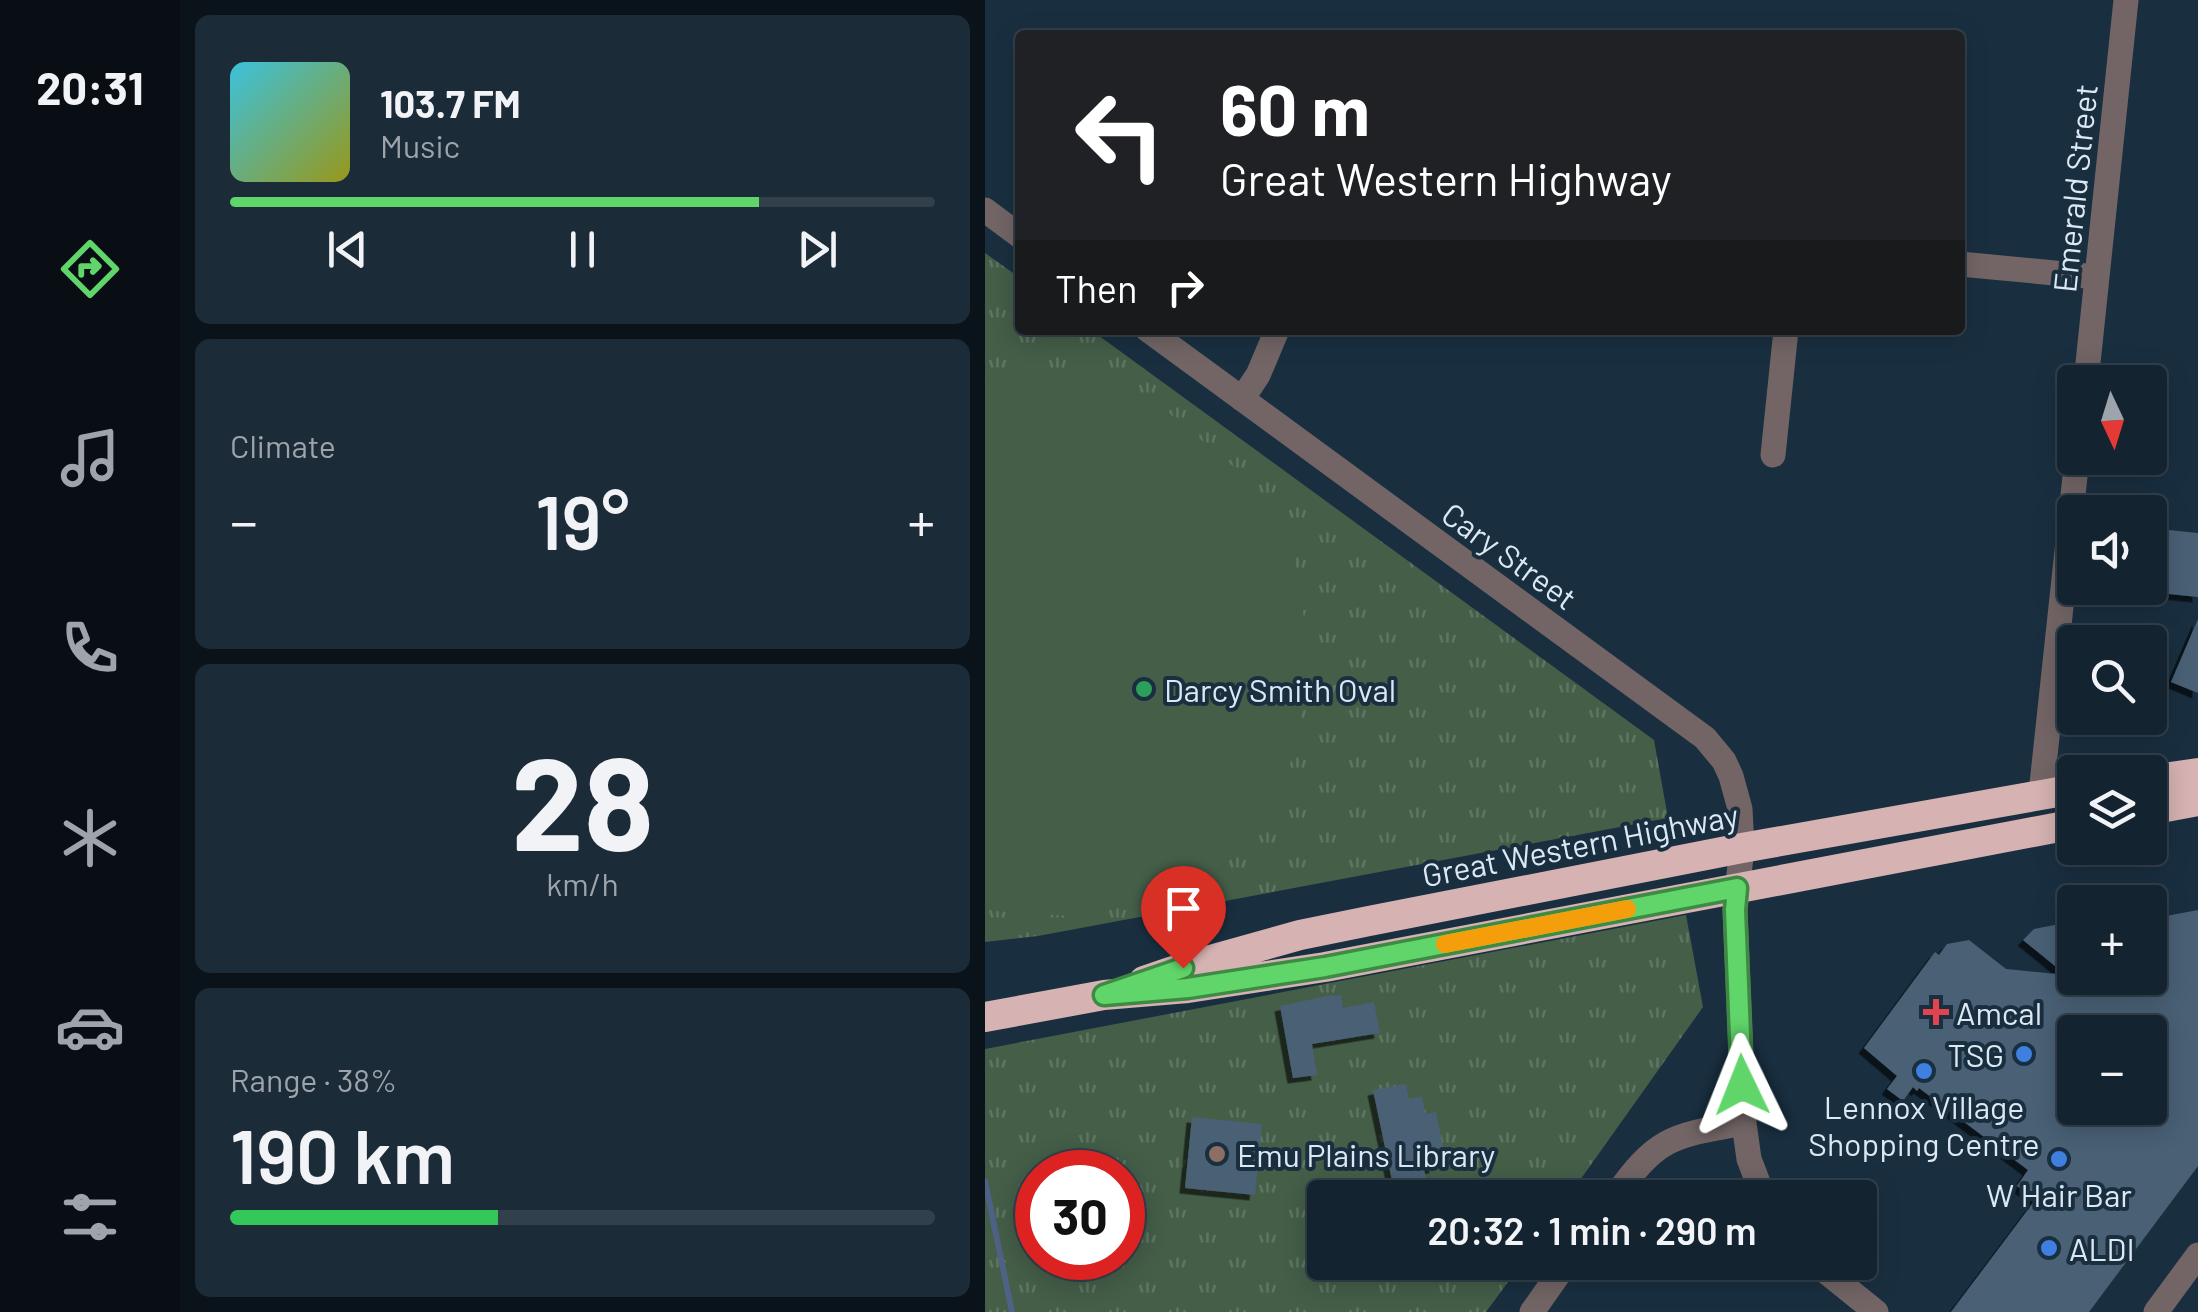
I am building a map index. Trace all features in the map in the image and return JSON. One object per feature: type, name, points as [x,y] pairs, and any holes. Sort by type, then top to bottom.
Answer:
[{"type":"highway","points":[[2167,778],[2198,773]]},
{"type":"highway","name":"Great Western Highway","points":[[1104,995],[1301,935],[1742,848],[2057,791]]},
{"type":"highway","points":[[2167,807],[2198,801]]},
{"type":"highway","name":"Great Western Highway","points":[[985,1017],[1104,995],[1188,988],[1325,967],[2057,827]]},
{"type":"street","name":"Emerald Street","points":[[2087,365],[2126,0]]},
{"type":"street","points":[[985,210],[1015,232]]},
{"type":"street","points":[[1965,264],[2097,277]]},
{"type":"street","name":"Cary Street","points":[[1155,335],[1705,738],[1723,762],[1740,810],[1742,848],[1735,910],[1744,1123],[1749,1159],[1758,1180]]},
{"type":"street","points":[[1242,399],[1258,375],[1275,335]]},
{"type":"street","points":[[1773,455],[1785,335]]},
{"type":"street","points":[[2041,793],[2075,475]]},
{"type":"street","points":[[1627,1180],[1641,1161],[1665,1142],[1744,1123]]},
{"type":"street","points":[[2156,1312],[2198,1255]]},
{"type":"street","points":[[1532,1312],[1554,1280]]},
{"type":"street","points":[[1836,1280],[1876,1312]]},
{"type":"green space","points":[[985,253],[1015,274],[1015,335],[1098,335],[1654,740],[1668,818],[1038,936],[985,942]]},
{"type":"green space","name":"Darcy Smith Oval","points":[[1057,373],[1153,400],[1240,472],[1294,556],[1308,643],[1298,735],[1277,811],[1213,877],[1145,904],[1070,916],[994,911],[985,907],[985,378]]},
{"type":"green space","points":[[1686,915],[1703,1007],[1580,1180],[1307,1180],[1307,1280],[1510,1280],[1486,1312],[985,1312],[985,1049]]},
{"type":"building","points":[[2167,530],[2198,533],[2198,597],[2167,594]]},
{"type":"building","points":[[2198,619],[2198,693],[2171,682]]},
{"type":"building","points":[[2198,910],[2198,1166],[2089,1312],[1951,1312],[2036,1199],[2017,1186],[2028,1170],[1919,1088],[1917,1091],[1913,1087],[1903,1101],[1887,1089],[1897,1076],[1864,1048],[1935,952],[1939,955],[1947,944],[1969,940],[2006,969],[2057,974],[2057,995],[2167,995],[2167,916]]},
{"type":"building","points":[[2057,925],[2057,968],[2023,940],[2034,929]]},
{"type":"building","points":[[1341,995],[1343,1008],[1374,1002],[1380,1033],[1312,1044],[1317,1075],[1293,1078],[1280,1006]]},
{"type":"building","points":[[1406,1084],[1409,1099],[1422,1096],[1425,1114],[1436,1112],[1443,1147],[1431,1149],[1435,1168],[1424,1169],[1426,1180],[1392,1180],[1373,1090]]},
{"type":"building","name":"Emu Plains Library","points":[[1192,1117],[1262,1124],[1255,1195],[1185,1188]]},
{"type":"waterway","points":[[985,1181],[1012,1312]]},
{"type":"slow traffic","points":[[1445,944],[1627,909]]},
{"type":"place","name":"Darcy Smith Oval","points":[[1144,689]]},
{"type":"place","name":"Amcal","points":[[1936,1012]]},
{"type":"place","name":"TSG","points":[[2024,1054]]},
{"type":"place","name":"Lennox Village Shopping Centre","points":[[1924,1071]]},
{"type":"place","name":"Emu Plains Library","points":[[1217,1154]]},
{"type":"place","name":"W Hair Bar","points":[[2059,1159]]},
{"type":"place","name":"ALDI","points":[[2049,1248]]},
{"type":"route","points":[[1183,968],[1104,995],[1188,988],[1325,967],[1737,888],[1742,1085]]}]
